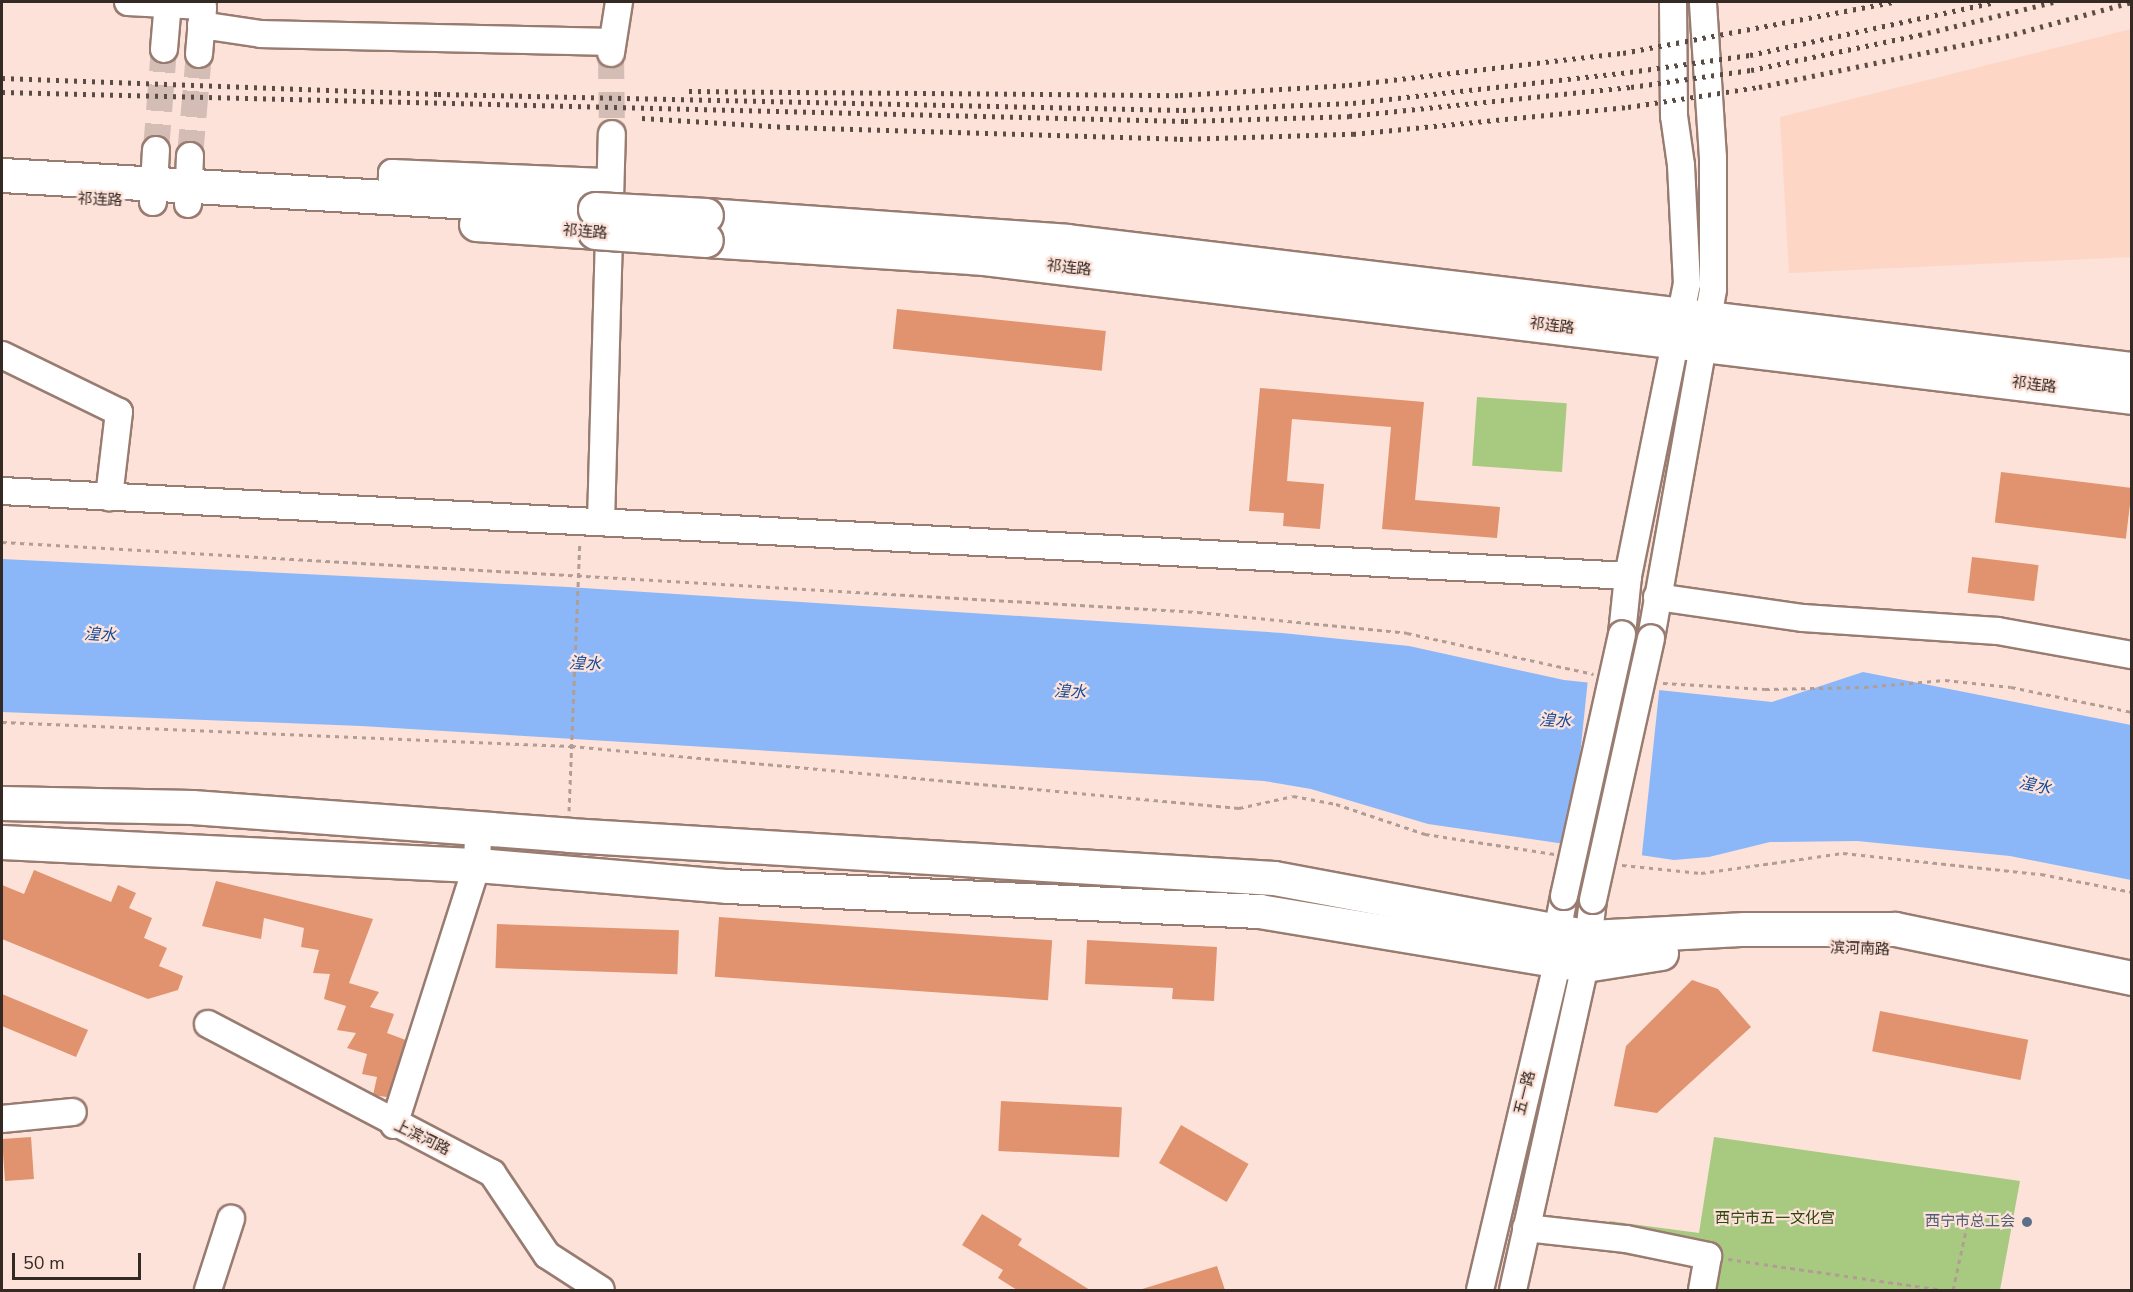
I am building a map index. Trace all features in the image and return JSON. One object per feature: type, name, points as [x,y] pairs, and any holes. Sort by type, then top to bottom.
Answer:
[{"type":"main road","name":"祁连路","points":[[2,175],[154,192]]},
{"type":"main road","name":"祁连路","points":[[189,182],[600,208]]},
{"type":"main road","name":"祁连路","points":[[2,197],[154,192],[189,182],[600,208],[706,227],[984,258],[1693,330],[2132,369]]},
{"type":"main road","name":"祁连路","points":[[1693,330],[2132,397]]},
{"type":"main road","points":[[2,803],[192,807],[478,828],[1274,878],[1573,949]]},
{"type":"main road","points":[[2,842],[477,865],[728,886],[1259,911],[1573,949],[1745,929],[1895,929],[2132,978]]},
{"type":"main road","name":"滨河南路","points":[[1573,949],[1642,954],[1857,947],[1905,951],[2132,1000]]},
{"type":"street","points":[[129,2],[168,3],[202,11],[261,34],[611,47],[619,2]]},
{"type":"street","points":[[1674,2],[1674,116],[1681,165],[1687,284],[1693,330]]},
{"type":"street","points":[[1693,330],[1713,289],[1713,158],[1703,2]]},
{"type":"street","points":[[164,49],[168,3]]},
{"type":"street","points":[[199,54],[202,11]]},
{"type":"street","points":[[591,522],[600,208],[612,134]]},
{"type":"street","points":[[154,192],[156,150]]},
{"type":"street","name":"五一路","points":[[1513,1290],[1526,1228],[1573,949],[1564,896],[1622,634],[1629,576],[1693,330]]},
{"type":"street","name":"五一路","points":[[1480,1290],[1573,949],[1593,900],[1652,638],[1693,330]]},
{"type":"street","points":[[2,355],[119,412],[109,497]]},
{"type":"street","points":[[2,491],[1629,576]]},
{"type":"street","points":[[1657,597],[1803,618],[1998,631],[2132,655]]},
{"type":"street","points":[[394,1125],[477,865],[478,828]]},
{"type":"street","name":"上滨河路","points":[[208,1024],[394,1125],[492,1173],[548,1255],[601,1290]]},
{"type":"street","points":[[2,1119],[73,1112]]},
{"type":"street","points":[[208,1290],[231,1220]]},
{"type":"street","points":[[1526,1228],[1626,1239],[1708,1256],[1702,1290]]},
{"type":"path","points":[[569,790],[578,573],[591,522]]},
{"type":"path","points":[[2,542],[578,573],[1209,613],[1407,633],[1596,674]]},
{"type":"path","points":[[1651,681],[1765,689],[1864,687],[1945,680],[2011,687],[2132,712]]},
{"type":"path","points":[[2,722],[571,746],[1239,808],[1293,796],[1336,804],[1425,834],[1566,856]]},
{"type":"path","points":[[1612,863],[1701,873],[1843,853],[2041,874],[2132,892]]},
{"type":"path","points":[[1953,1290],[1967,1226]]},
{"type":"path","points":[[1708,1256],[1942,1290]]},
{"type":"shaded area","points":[[2131,29],[2131,257],[1789,273],[1780,117]]},
{"type":"green space","points":[[1477,397],[1567,403],[1562,472],[1472,466]]},
{"type":"green space","name":"西宁市五一文化宫","points":[[1714,1137],[2020,1181],[2000,1290],[1688,1290],[1692,1267],[1604,1251],[1609,1221],[1699,1233]]},
{"type":"water","name":"湟水","points":[[2,559],[568,587],[1282,633],[1409,646],[1564,680],[1772,702],[1863,672],[2131,725],[2131,880],[2010,856],[1857,841],[1770,842],[1709,857],[1674,860],[1428,824],[1311,789],[1264,781],[361,726],[2,712]]},
{"type":"pier","points":[[1588,679],[1660,687],[1642,857],[1570,849]]},
{"type":"building","points":[[897,309],[1106,331],[1102,371],[893,349]]},
{"type":"building","points":[[1260,388],[1424,402],[1415,500],[1500,507],[1497,538],[1382,529],[1391,427],[1292,419],[1287,481],[1324,484],[1320,529],[1283,526],[1284,513],[1249,511]]},
{"type":"building","points":[[2001,472],[2132,488],[2126,539],[1995,523]]},
{"type":"building","points":[[1972,557],[2039,565],[2034,601],[1968,593]]},
{"type":"building","points":[[34,870],[111,902],[118,885],[136,893],[129,908],[152,918],[144,938],[167,948],[159,966],[183,976],[178,990],[148,999],[2,939],[2,885],[24,894]]},
{"type":"building","points":[[216,881],[373,919],[349,983],[379,992],[370,1007],[394,1014],[387,1033],[411,1042],[393,1098],[373,1095],[377,1077],[362,1074],[367,1054],[347,1048],[356,1033],[337,1030],[346,1006],[324,999],[330,974],[313,973],[319,950],[301,947],[304,928],[264,918],[261,939],[202,926]]},
{"type":"building","points":[[719,917],[1052,940],[1048,1000],[715,977]]},
{"type":"building","points":[[497,924],[679,930],[677,974],[495,968]]},
{"type":"building","points":[[1087,940],[1217,947],[1214,1001],[1172,999],[1173,988],[1085,984]]},
{"type":"building","points":[[1692,980],[1718,989],[1751,1027],[1657,1113],[1614,1106],[1626,1046]]},
{"type":"building","points":[[2,994],[88,1030],[76,1057],[2,1026]]},
{"type":"building","points":[[1880,1011],[2028,1040],[2020,1080],[1872,1051]]},
{"type":"building","points":[[1001,1101],[1122,1107],[1119,1157],[998,1151]]},
{"type":"building","points":[[1181,1125],[1249,1164],[1227,1202],[1159,1163]]},
{"type":"building","points":[[31,1137],[34,1179],[5,1181],[2,1139]]},
{"type":"building","points":[[982,1214],[1022,1239],[1018,1245],[1090,1290],[1017,1290],[998,1278],[1003,1270],[962,1245]]},
{"type":"building","points":[[1217,1266],[1225,1290],[1139,1290]]},
{"type":"tunnel","points":[[156,150],[164,49]]},
{"type":"tunnel","points":[[611,53],[612,134]]},
{"type":"tunnel","points":[[190,156],[199,54]]},
{"type":"railway","points":[[689,91],[1180,95],[1349,85],[1623,53],[1894,2]]},
{"type":"railway","points":[[2,78],[438,94],[1183,110],[1353,103],[1630,72],[1750,55],[1995,2]]},
{"type":"railway","points":[[2,92],[1185,121],[1349,116],[1631,87],[1751,70],[1919,35],[2053,2]]},
{"type":"railway","points":[[642,118],[787,127],[1180,139],[1353,134],[1628,107],[1759,87],[2014,34],[2132,2]]},
{"type":"place","name":"西宁市总工会","points":[[2027,1222]]}]
